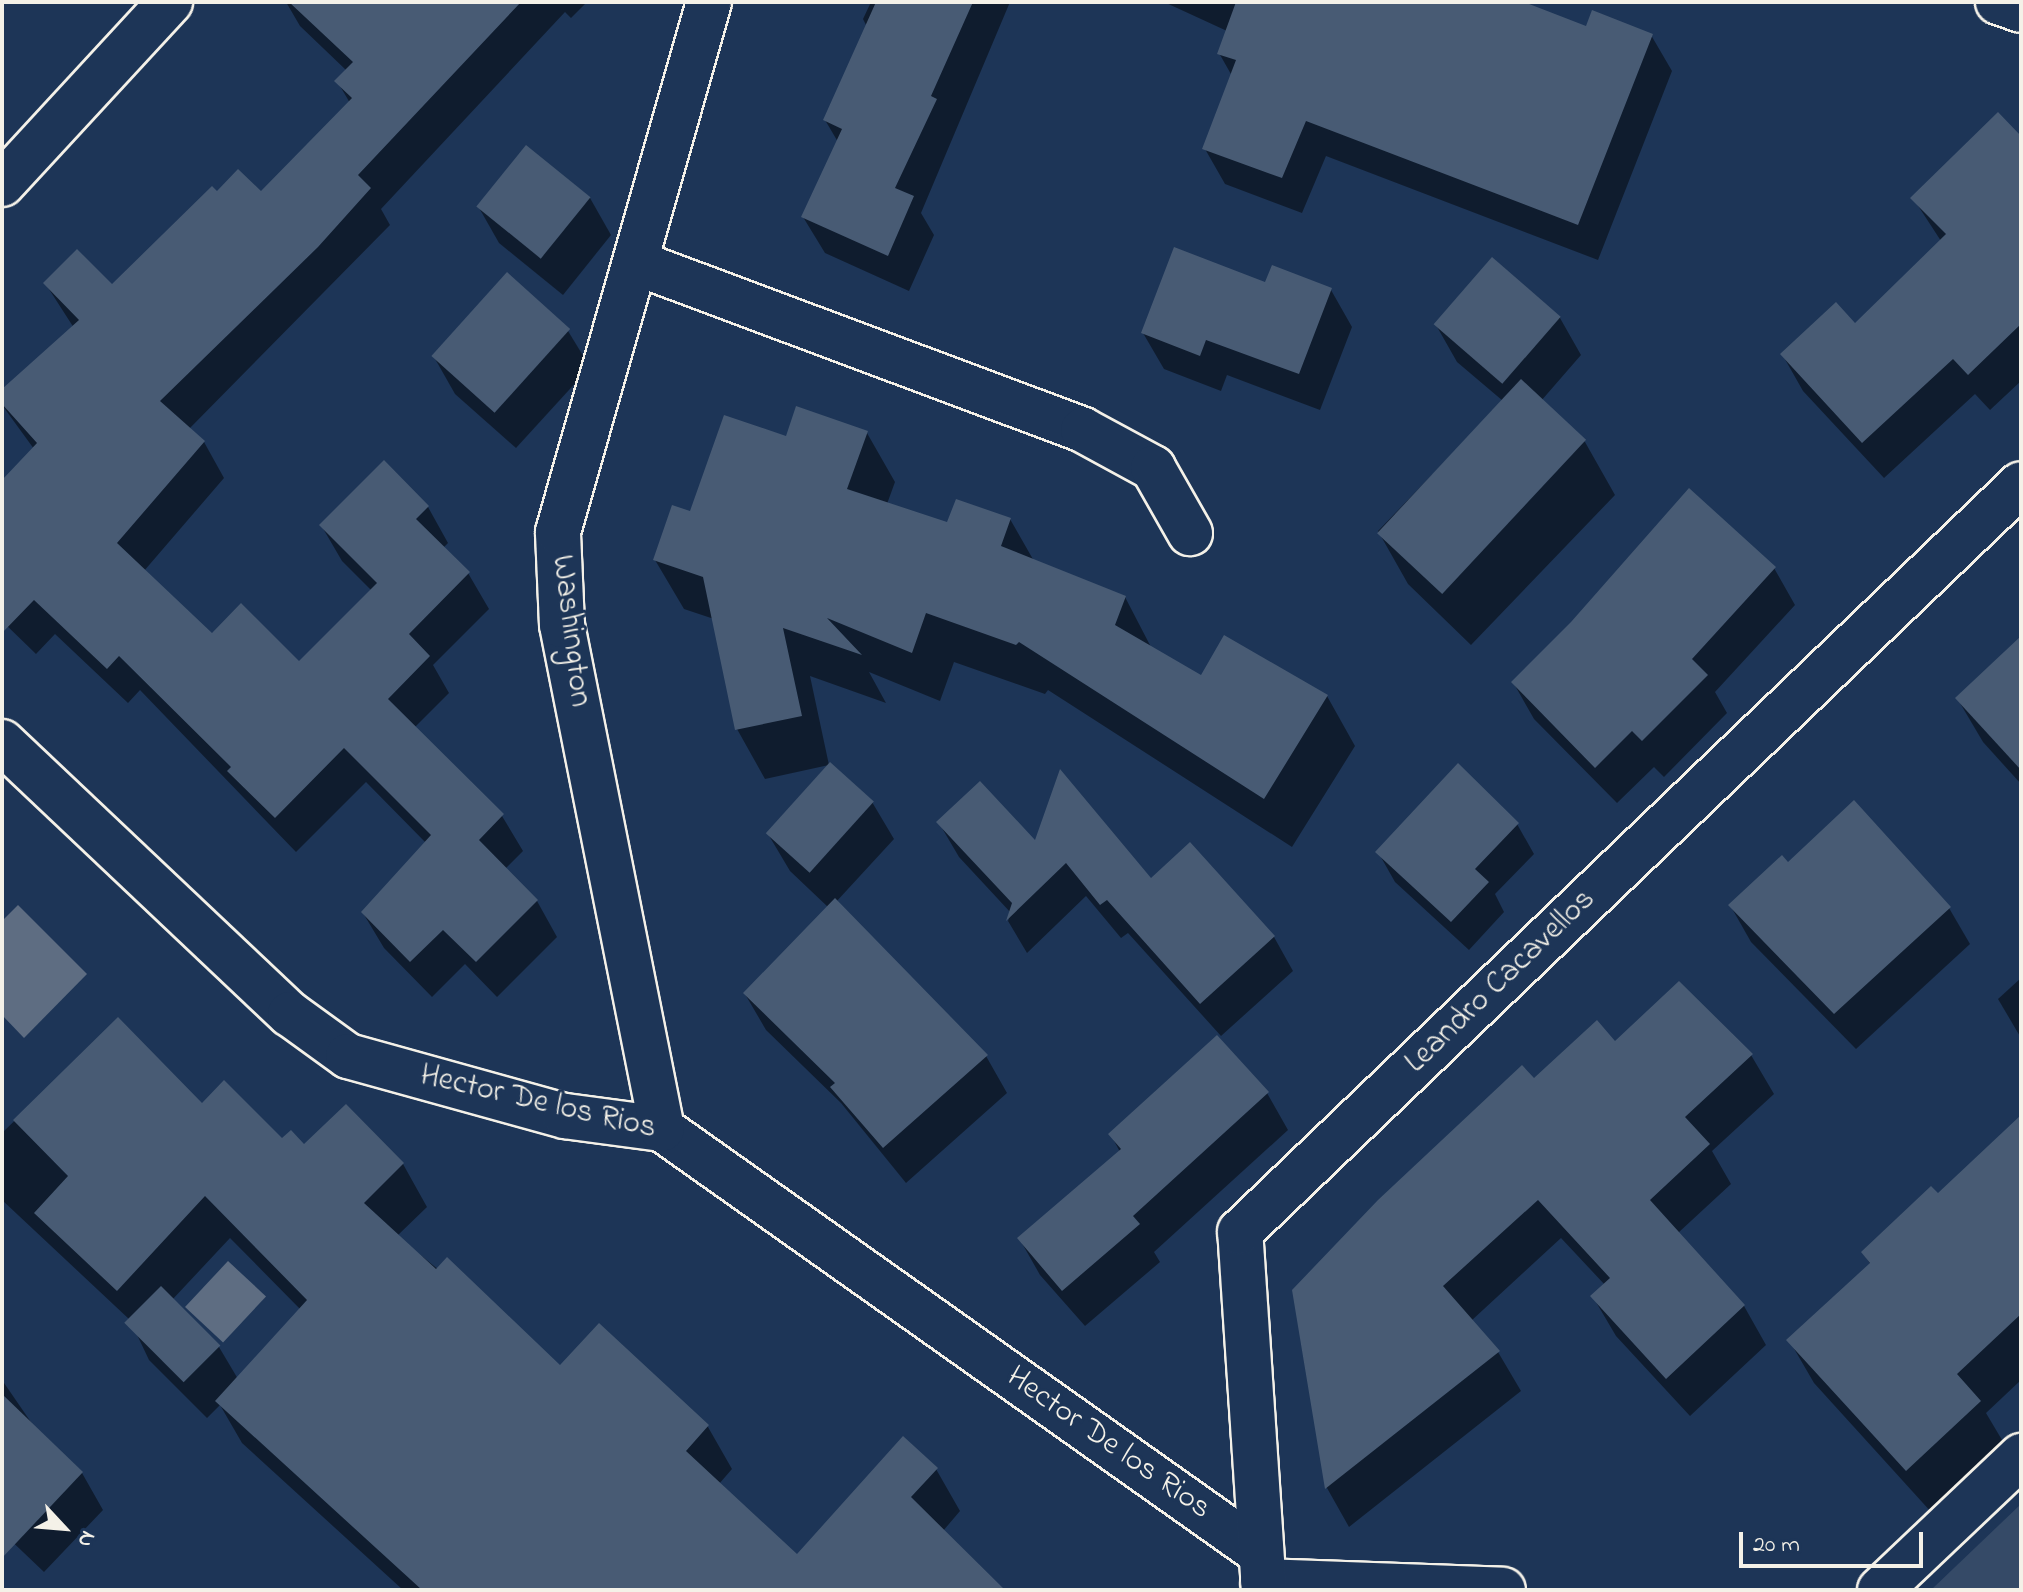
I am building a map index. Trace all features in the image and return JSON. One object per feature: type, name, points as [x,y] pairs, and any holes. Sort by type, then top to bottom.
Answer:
[{"type":"street","points":[[2,184],[170,2]]},
{"type":"street","name":"Washington","points":[[662,1129],[562,625],[558,532],[709,2]]},
{"type":"street","points":[[1998,2],[2021,10]]},
{"type":"street","points":[[637,263],[1083,430],[1153,468],[1190,533]]},
{"type":"street","name":"Leandro Cacavellos","points":[[1262,1574],[1240,1232],[2021,484]]},
{"type":"street","name":"Hector De los Rios","points":[[2,742],[290,1014],[348,1056],[565,1116],[662,1129],[1262,1574]]},
{"type":"street","points":[[1880,1590],[2021,1456]]},
{"type":"street","points":[[1262,1574],[1503,1590]]},
{"type":"shaded area","points":[[18,905],[87,974],[24,1038],[2,1015],[2,921]]},
{"type":"shaded area","points":[[228,1261],[266,1296],[223,1343],[185,1307]]},
{"type":"shaded area","points":[[2021,1504],[2021,1590],[1931,1590]]},
{"type":"building","points":[[289,2],[521,2],[358,175],[371,188],[318,247],[160,401],[205,441],[117,543],[212,633],[241,603],[299,661],[377,583],[319,525],[384,460],[429,506],[416,519],[470,572],[409,634],[430,656],[388,699],[504,814],[479,840],[538,900],[476,962],[443,930],[410,962],[361,912],[431,835],[344,748],[275,818],[227,771],[231,767],[119,656],[107,669],[34,600],[2,633],[2,480],[37,443],[2,404],[2,389],[79,320],[43,283],[77,249],[112,284],[212,186],[217,191],[238,169],[261,191],[352,98],[334,81],[353,62]]},
{"type":"building","points":[[876,2],[973,2],[931,96],[937,99],[895,188],[914,196],[888,256],[801,217],[842,129],[823,120]]},
{"type":"building","points":[[1236,2],[1524,2],[1586,26],[1592,10],[1653,34],[1578,225],[1306,121],[1282,178],[1202,149],[1236,60],[1217,54]]},
{"type":"building","points":[[1998,112],[2021,136],[2021,324],[1968,375],[1953,359],[1862,443],[1780,354],[1836,302],[1855,323],[1946,234],[1910,198]]},
{"type":"building","points":[[526,145],[591,197],[541,259],[476,206]]},
{"type":"building","points":[[1174,247],[1265,282],[1272,265],[1332,288],[1299,374],[1206,340],[1200,356],[1141,333]]},
{"type":"building","points":[[1492,257],[1561,317],[1502,384],[1434,324]]},
{"type":"building","points":[[507,272],[570,329],[495,413],[431,356]]},
{"type":"building","points":[[1521,379],[1586,440],[1442,594],[1377,533]]},
{"type":"building","points":[[796,406],[868,431],[847,489],[947,522],[956,499],[1011,518],[1001,546],[1126,596],[1115,625],[1201,675],[1224,635],[1328,695],[1264,799],[1019,642],[1016,645],[926,613],[912,653],[827,618],[862,655],[783,628],[802,716],[735,730],[703,577],[653,560],[672,505],[690,511],[724,415],[786,436]]},
{"type":"building","points":[[1689,488],[1776,567],[1692,659],[1708,675],[1642,741],[1632,731],[1595,768],[1511,682],[1571,622]]},
{"type":"building","points":[[2021,636],[2021,770],[1955,698]]},
{"type":"building","points":[[830,762],[874,801],[810,873],[766,833]]},
{"type":"building","points":[[1458,763],[1519,823],[1475,869],[1489,882],[1451,922],[1375,852]]},
{"type":"building","points":[[1060,769],[1151,878],[1190,842],[1275,936],[1200,1004],[1107,900],[1100,905],[1066,863],[1006,921],[1012,903],[936,822],[980,781],[1035,840]]},
{"type":"building","points":[[1854,800],[1951,907],[1834,1014],[1728,905],[1782,855],[1788,862]]},
{"type":"building","points":[[835,898],[988,1055],[883,1148],[830,1087],[835,1083],[743,993]]},
{"type":"building","points":[[1679,981],[1753,1054],[1685,1117],[1710,1144],[1650,1200],[1745,1305],[1666,1379],[1590,1296],[1610,1278],[1538,1200],[1443,1286],[1500,1351],[1325,1489],[1292,1290],[1378,1200],[1522,1065],[1534,1078],[1597,1020],[1615,1041]]},
{"type":"building","points":[[118,1017],[202,1103],[224,1080],[282,1138],[291,1130],[304,1144],[346,1104],[404,1163],[364,1203],[436,1269],[447,1257],[560,1365],[599,1323],[709,1425],[686,1451],[797,1554],[903,1436],[938,1468],[911,1497],[1005,1590],[422,1590],[215,1401],[307,1300],[205,1196],[117,1291],[34,1213],[68,1176],[13,1120]]},
{"type":"building","points":[[1217,1035],[1269,1092],[1133,1216],[1140,1224],[1062,1291],[1017,1238],[1121,1149],[1108,1134]]},
{"type":"building","points":[[2021,1115],[2021,1314],[1957,1374],[1981,1401],[1906,1471],[1786,1340],[1870,1263],[1861,1252],[1931,1186],[1938,1193]]},
{"type":"building","points":[[161,1286],[220,1345],[184,1382],[124,1323]]},
{"type":"building","points":[[2,1394],[83,1472],[2,1558]]}]
